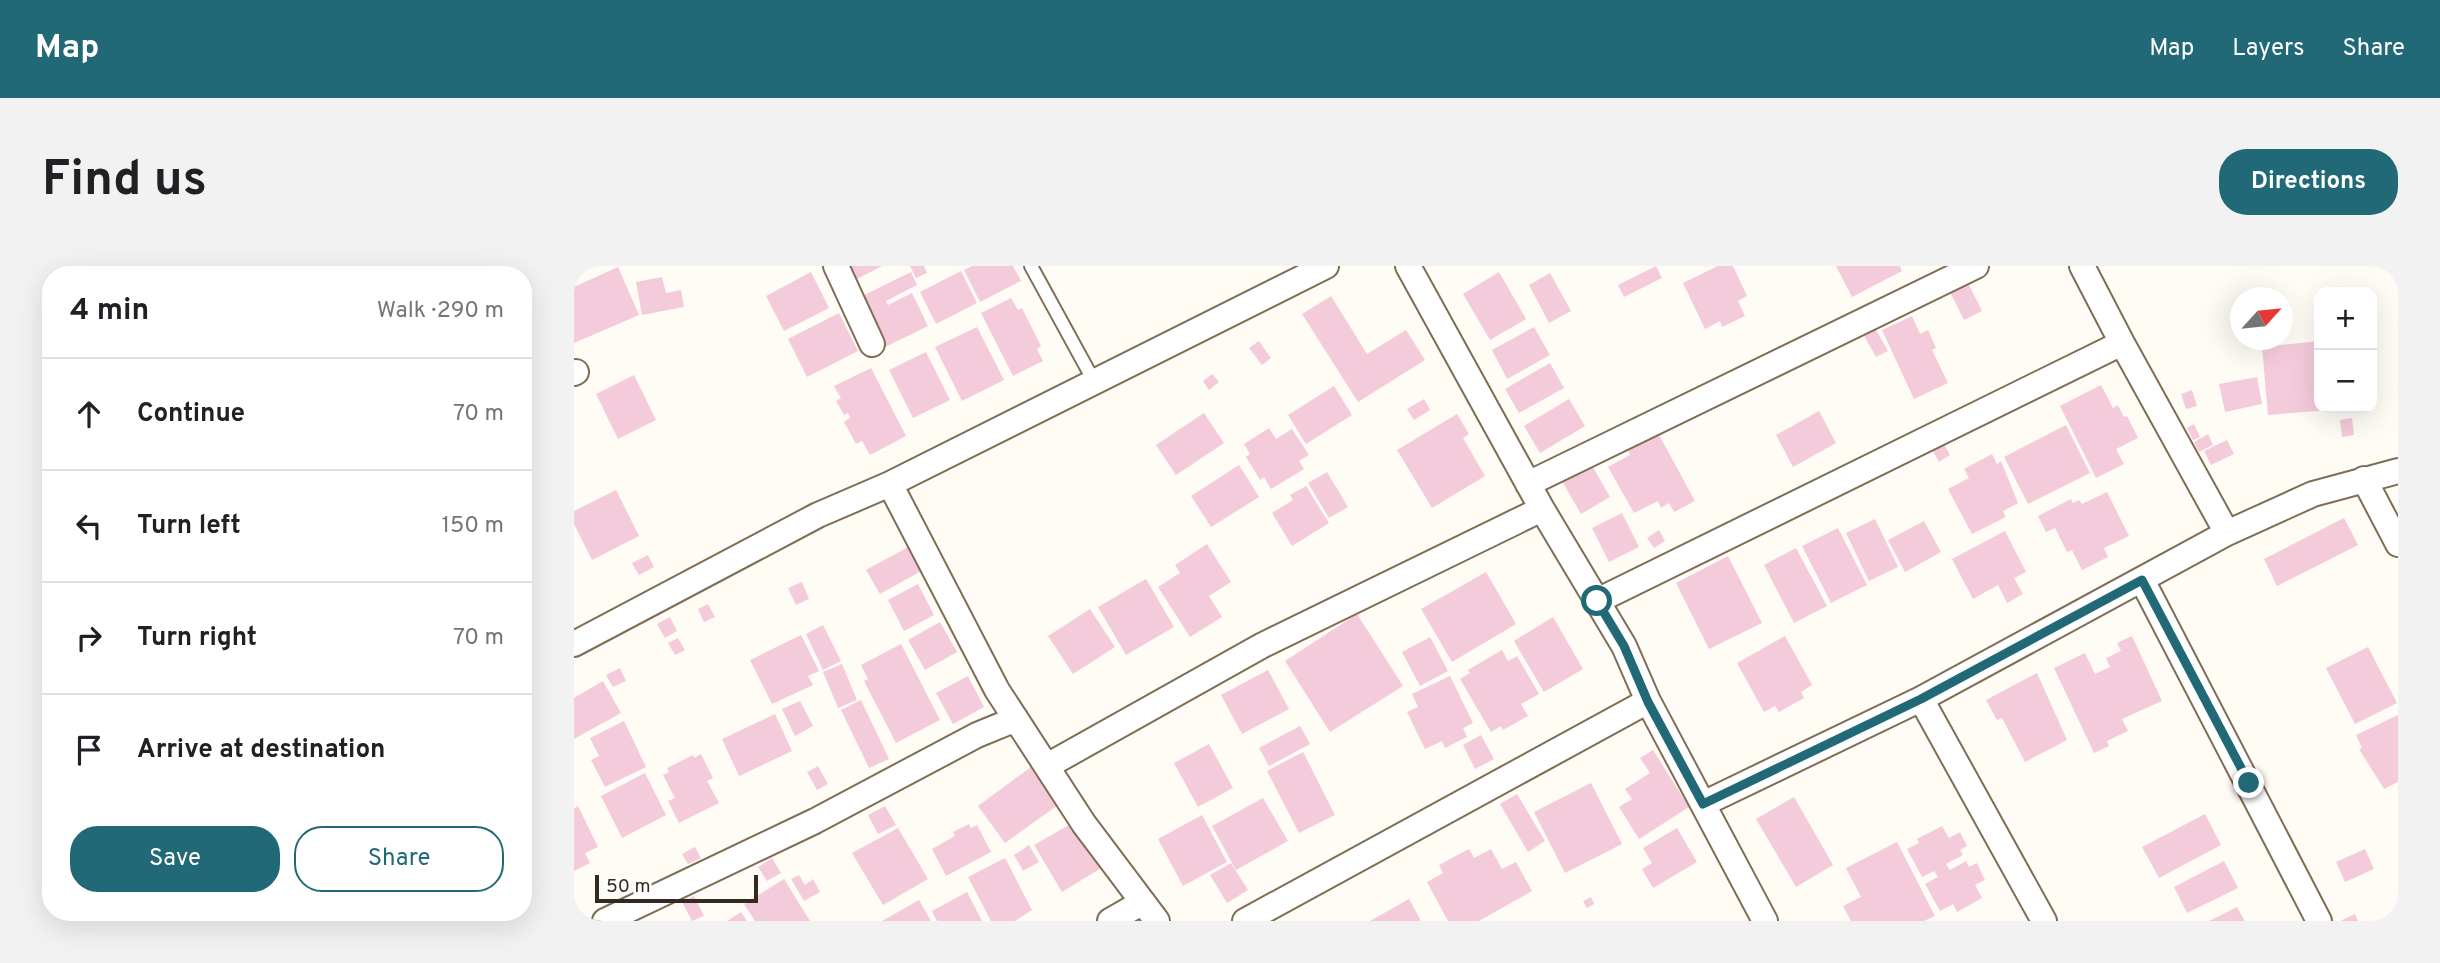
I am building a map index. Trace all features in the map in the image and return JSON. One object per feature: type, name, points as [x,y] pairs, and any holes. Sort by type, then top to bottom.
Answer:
[{"type":"street","points":[[836,266],[872,344]]},
{"type":"street","points":[[574,644],[818,515],[890,484],[1326,266]]},
{"type":"street","points":[[1408,266],[1542,509],[1624,646],[1648,702],[1703,804],[1755,918]]},
{"type":"street","points":[[1528,484],[1976,266]]},
{"type":"street","points":[[2082,266],[2227,533]]},
{"type":"street","points":[[1597,601],[2122,343]]},
{"type":"street","points":[[1703,804],[1921,699],[2227,533],[2313,494],[2398,471]]},
{"type":"street","points":[[2364,479],[2398,544]]},
{"type":"street","points":[[890,484],[913,532],[1016,719],[1084,824],[1150,911],[1110,921]]},
{"type":"street","points":[[1047,766],[1263,645],[1542,509]]},
{"type":"street","points":[[2142,580],[2319,921]]},
{"type":"street","points":[[1921,699],[2045,921]]},
{"type":"street","points":[[1245,921],[1648,702]]},
{"type":"street","points":[[605,921],[815,821],[977,734],[1016,719]]},
{"type":"lane","points":[[1031,266],[1094,383]]},
{"type":"building","points":[[845,266],[882,266],[853,281]]},
{"type":"building","points":[[910,266],[924,266],[927,273],[916,278]]},
{"type":"building","points":[[972,266],[1013,266],[1021,281],[980,302],[964,270]]},
{"type":"building","points":[[1656,266],[1662,278],[1624,297],[1618,285]]},
{"type":"building","points":[[1718,266],[1733,266],[1747,296],[1738,301],[1745,316],[1722,327],[1720,321],[1705,329],[1683,283]]},
{"type":"building","points":[[1836,266],[1900,266],[1902,271],[1852,297]]},
{"type":"building","points":[[618,267],[639,315],[574,343],[574,287]]},
{"type":"building","points":[[961,271],[977,303],[936,324],[920,292]]},
{"type":"building","points":[[811,272],[829,308],[784,331],[766,296]]},
{"type":"building","points":[[911,272],[917,285],[886,301],[888,305],[912,293],[928,326],[877,351],[852,301]]},
{"type":"building","points":[[1499,272],[1526,319],[1490,340],[1463,294]]},
{"type":"building","points":[[1550,273],[1571,311],[1549,323],[1529,285]]},
{"type":"building","points":[[662,277],[666,293],[681,290],[684,307],[642,315],[636,282]]},
{"type":"building","points":[[1968,283],[1982,311],[1964,320],[1950,292]]},
{"type":"building","points":[[1331,296],[1367,354],[1406,330],[1425,360],[1358,402],[1302,314]]},
{"type":"building","points":[[1011,298],[1018,310],[1022,308],[1041,346],[1037,349],[1043,361],[1013,376],[981,313]]},
{"type":"building","points":[[839,313],[858,351],[807,377],[788,339]]},
{"type":"building","points":[[1912,316],[1920,334],[1928,330],[1936,348],[1932,350],[1948,383],[1914,399],[1882,330]]},
{"type":"building","points":[[1874,326],[1888,351],[1876,357],[1862,332]]},
{"type":"building","points":[[977,327],[1004,380],[962,401],[935,347]]},
{"type":"building","points":[[1534,327],[1550,355],[1507,379],[1492,350]]},
{"type":"building","points":[[1259,341],[1271,358],[1262,365],[1249,348]]},
{"type":"building","points":[[2314,342],[2314,411],[2268,415],[2262,350],[2293,350],[2293,344]]},
{"type":"building","points":[[926,352],[950,400],[913,418],[889,370]]},
{"type":"building","points":[[1550,363],[1564,388],[1519,413],[1505,389]]},
{"type":"building","points":[[871,368],[906,436],[870,455],[862,441],[856,444],[844,422],[850,418],[848,413],[844,415],[836,401],[841,398],[834,386]]},
{"type":"building","points":[[1212,374],[1219,382],[1209,390],[1203,381]]},
{"type":"building","points":[[634,375],[656,420],[618,439],[596,394]]},
{"type":"building","points":[[2257,377],[2262,404],[2225,412],[2219,384]]},
{"type":"building","points":[[2101,385],[2113,408],[2118,405],[2124,417],[2127,416],[2138,438],[2116,449],[2124,464],[2096,478],[2060,406]]},
{"type":"building","points":[[1334,386],[1352,415],[1306,444],[1288,415]]},
{"type":"building","points":[[2192,390],[2197,406],[2186,409],[2181,394]]},
{"type":"building","points":[[1424,399],[1430,410],[1414,420],[1407,409]]},
{"type":"building","points":[[1569,399],[1585,426],[1540,453],[1524,426]]},
{"type":"building","points":[[1819,411],[1836,443],[1793,467],[1776,435]]},
{"type":"building","points":[[1204,413],[1224,443],[1176,475],[1156,445]]},
{"type":"building","points":[[1457,414],[1469,434],[1463,438],[1485,476],[1432,508],[1397,450]]},
{"type":"building","points":[[2352,418],[2354,435],[2342,437],[2340,420]]},
{"type":"building","points":[[2194,424],[2200,437],[2193,440],[2187,428]]},
{"type":"building","points":[[2066,425],[2090,473],[2028,504],[2004,457]]},
{"type":"building","points":[[1269,428],[1276,439],[1292,429],[1309,455],[1299,461],[1304,469],[1271,489],[1264,477],[1260,480],[1246,457],[1250,454],[1244,444]]},
{"type":"building","points":[[1658,433],[1695,501],[1674,512],[1669,503],[1661,508],[1658,501],[1634,513],[1608,467],[1630,455],[1628,450]]},
{"type":"building","points":[[2208,434],[2213,445],[2199,452],[2194,442]]},
{"type":"building","points":[[1941,439],[1950,455],[1939,462],[1930,445]]},
{"type":"building","points":[[2227,440],[2234,454],[2211,465],[2204,451]]},
{"type":"building","points":[[1992,454],[1997,464],[2001,461],[2018,503],[2003,511],[2006,517],[1972,534],[1948,489],[1969,478],[1964,469]]},
{"type":"building","points":[[1591,464],[1610,497],[1581,514],[1562,481]]},
{"type":"building","points":[[1239,465],[1259,497],[1211,527],[1191,496]]},
{"type":"building","points":[[1327,472],[1348,507],[1329,518],[1308,483]]},
{"type":"building","points":[[1306,486],[1329,523],[1292,546],[1272,513],[1293,500],[1290,495]]},
{"type":"building","points":[[616,490],[639,536],[592,560],[574,524],[574,511]]},
{"type":"building","points":[[2107,492],[2129,536],[2104,548],[2108,557],[2082,570],[2072,550],[2067,552],[2055,528],[2046,532],[2038,516],[2071,499],[2073,503],[2079,500],[2082,504]]},
{"type":"building","points":[[1622,513],[1639,547],[1609,562],[1592,528]]},
{"type":"building","points":[[2344,518],[2358,545],[2277,586],[2264,559]]},
{"type":"building","points":[[1875,519],[1898,567],[1869,581],[1846,533]]},
{"type":"building","points":[[1924,521],[1941,552],[1905,572],[1888,540]]},
{"type":"building","points":[[1838,528],[1867,585],[1831,603],[1802,546]]},
{"type":"building","points":[[1659,530],[1665,541],[1654,548],[1647,538]]},
{"type":"building","points":[[2005,531],[2026,572],[2014,578],[2023,594],[2007,603],[1998,585],[1973,599],[1952,559]]},
{"type":"building","points":[[1207,544],[1231,582],[1209,596],[1222,617],[1190,637],[1158,587],[1180,573],[1175,565]]},
{"type":"building","points":[[910,546],[923,570],[880,594],[866,570]]},
{"type":"building","points":[[1796,548],[1827,606],[1794,623],[1764,565]]},
{"type":"building","points":[[648,555],[654,567],[639,575],[632,563]]},
{"type":"building","points":[[1728,556],[1762,623],[1709,649],[1676,583]]},
{"type":"building","points":[[1486,572],[1516,624],[1452,662],[1421,609]]},
{"type":"building","points":[[1146,579],[1174,627],[1126,655],[1098,607]]},
{"type":"building","points":[[802,582],[809,599],[796,605],[788,588]]},
{"type":"building","points":[[918,584],[934,615],[904,631],[888,600]]},
{"type":"building","points":[[708,604],[715,617],[704,622],[698,609]]},
{"type":"building","points":[[1090,609],[1115,647],[1073,674],[1048,636]]},
{"type":"building","points":[[1357,614],[1403,686],[1330,732],[1285,661]]},
{"type":"building","points":[[670,617],[677,631],[665,638],[657,624]]},
{"type":"building","points":[[1553,617],[1583,669],[1544,692],[1514,641]]},
{"type":"building","points":[[940,622],[957,652],[925,670],[908,640]]},
{"type":"building","points":[[823,625],[841,661],[823,670],[806,634]]},
{"type":"building","points":[[801,635],[819,671],[808,676],[813,685],[772,704],[750,660]]},
{"type":"building","points":[[1785,636],[1812,685],[1801,692],[1804,698],[1779,712],[1775,706],[1764,712],[1737,663]]},
{"type":"building","points":[[2132,636],[2162,701],[2122,719],[2128,731],[2107,741],[2109,746],[2094,753],[2054,668],[2085,653],[2095,674],[2110,667],[2106,658],[2121,651],[2117,643]]},
{"type":"building","points":[[1430,637],[1448,671],[1420,686],[1402,652]]},
{"type":"building","points":[[678,638],[685,650],[675,655],[668,643]]},
{"type":"building","points":[[901,644],[940,720],[896,743],[864,681],[868,679],[861,665]]},
{"type":"building","points":[[2368,647],[2397,703],[2355,724],[2326,668]]},
{"type":"building","points":[[1502,650],[1508,661],[1517,656],[1539,694],[1521,704],[1528,716],[1503,730],[1501,726],[1491,732],[1460,679],[1470,673],[1468,670]]},
{"type":"building","points":[[842,664],[857,700],[838,708],[823,672]]},
{"type":"building","points":[[620,668],[626,681],[613,687],[606,675]]},
{"type":"building","points":[[1268,670],[1289,709],[1242,734],[1221,695]]},
{"type":"building","points":[[2037,673],[2067,740],[2025,762],[2002,718],[1997,720],[1986,700]]},
{"type":"building","points":[[968,676],[984,707],[953,724],[936,693]]},
{"type":"building","points":[[1450,676],[1473,723],[1463,728],[1467,737],[1445,748],[1442,741],[1425,749],[1407,712],[1418,707],[1412,694]]},
{"type":"building","points":[[603,681],[621,713],[574,739],[574,698]]},
{"type":"building","points":[[861,700],[889,759],[869,768],[841,710]]},
{"type":"building","points":[[800,701],[813,726],[795,736],[782,709]]},
{"type":"building","points":[[775,714],[792,751],[739,776],[722,739]]},
{"type":"building","points":[[2398,715],[2398,782],[2384,789],[2359,749],[2362,748],[2356,735]]},
{"type":"building","points":[[624,721],[646,767],[605,787],[591,760],[599,756],[590,738]]},
{"type":"building","points":[[1300,726],[1310,744],[1269,766],[1259,748]]},
{"type":"building","points":[[1481,735],[1494,759],[1475,769],[1463,745]]},
{"type":"building","points":[[1209,744],[1233,788],[1198,807],[1174,763]]},
{"type":"building","points":[[1653,750],[1689,807],[1639,839],[1619,807],[1632,799],[1625,789],[1650,773],[1640,758]]},
{"type":"building","points":[[1303,752],[1335,815],[1299,833],[1267,771]]},
{"type":"building","points":[[701,754],[713,778],[707,781],[719,803],[679,823],[668,801],[675,798],[663,775],[669,772],[667,768],[693,755],[694,758]]},
{"type":"building","points":[[818,766],[828,784],[817,790],[807,772]]},
{"type":"building","points":[[1031,767],[1058,805],[1005,843],[978,806]]},
{"type":"building","points":[[645,773],[666,815],[622,838],[601,796]]},
{"type":"building","points":[[1591,783],[1622,844],[1565,873],[1534,812]]},
{"type":"building","points":[[1517,794],[1545,841],[1528,852],[1500,804]]},
{"type":"building","points":[[1794,797],[1833,865],[1796,887],[1756,819]]},
{"type":"building","points":[[1263,798],[1288,841],[1236,870],[1212,826]]},
{"type":"building","points":[[578,806],[598,847],[585,853],[590,863],[574,871],[574,809]]},
{"type":"building","points":[[885,806],[896,825],[878,834],[868,815]]},
{"type":"building","points":[[2205,814],[2221,845],[2159,878],[2142,847]]},
{"type":"building","points":[[1202,815],[1227,862],[1183,886],[1158,839]]},
{"type":"building","points":[[1076,821],[1103,867],[1062,892],[1034,845]]},
{"type":"building","points":[[969,824],[971,828],[977,825],[991,852],[946,876],[932,849],[955,836],[953,832]]},
{"type":"building","points":[[1942,826],[1949,838],[1960,832],[1967,846],[1960,850],[1963,855],[1946,864],[1950,870],[1966,861],[1969,867],[1977,863],[1985,880],[1975,885],[1982,898],[1957,912],[1953,904],[1940,911],[1925,884],[1938,877],[1934,871],[1922,877],[1907,849],[1919,843],[1917,839]]},
{"type":"building","points":[[898,828],[928,879],[883,905],[852,853]]},
{"type":"building","points":[[1677,828],[1697,862],[1653,888],[1642,869],[1652,863],[1643,848]]},
{"type":"building","points":[[1897,842],[1935,916],[1924,921],[1851,921],[1843,906],[1861,897],[1846,868]]},
{"type":"building","points":[[1029,845],[1039,862],[1023,871],[1014,855]]},
{"type":"building","points":[[695,847],[701,858],[688,864],[682,854]]},
{"type":"building","points":[[1469,849],[1474,858],[1491,849],[1502,869],[1516,862],[1532,891],[1479,921],[1448,921],[1427,882],[1443,873],[1439,865]]},
{"type":"building","points":[[2365,849],[2374,869],[2345,882],[2336,862]]},
{"type":"building","points":[[772,858],[781,873],[767,881],[758,867]]},
{"type":"building","points":[[1005,858],[1032,910],[1015,921],[991,921],[968,877]]},
{"type":"building","points":[[2224,861],[2238,888],[2187,913],[2174,887]]},
{"type":"building","points":[[1231,863],[1248,890],[1227,903],[1210,875]]},
{"type":"building","points":[[799,875],[805,885],[813,879],[820,892],[804,901],[791,879]]},
{"type":"building","points":[[784,879],[810,921],[755,921],[744,904]]},
{"type":"building","points":[[967,892],[982,921],[937,921],[932,911]]},
{"type":"building","points":[[694,896],[704,916],[692,921],[682,902]]},
{"type":"building","points":[[1591,897],[1594,904],[1587,908],[1583,901]]},
{"type":"building","points":[[1409,899],[1421,921],[1370,921]]},
{"type":"building","points":[[919,900],[931,921],[882,921]]},
{"type":"building","points":[[2237,907],[2245,921],[2209,921]]},
{"type":"building","points":[[741,912],[747,921],[727,921]]},
{"type":"building","points":[[2355,914],[2358,921],[2340,921]]},
{"type":"route","points":[[1597,601],[1624,646],[1648,702],[1703,804],[1921,699],[2142,580],[2249,783]]}]
